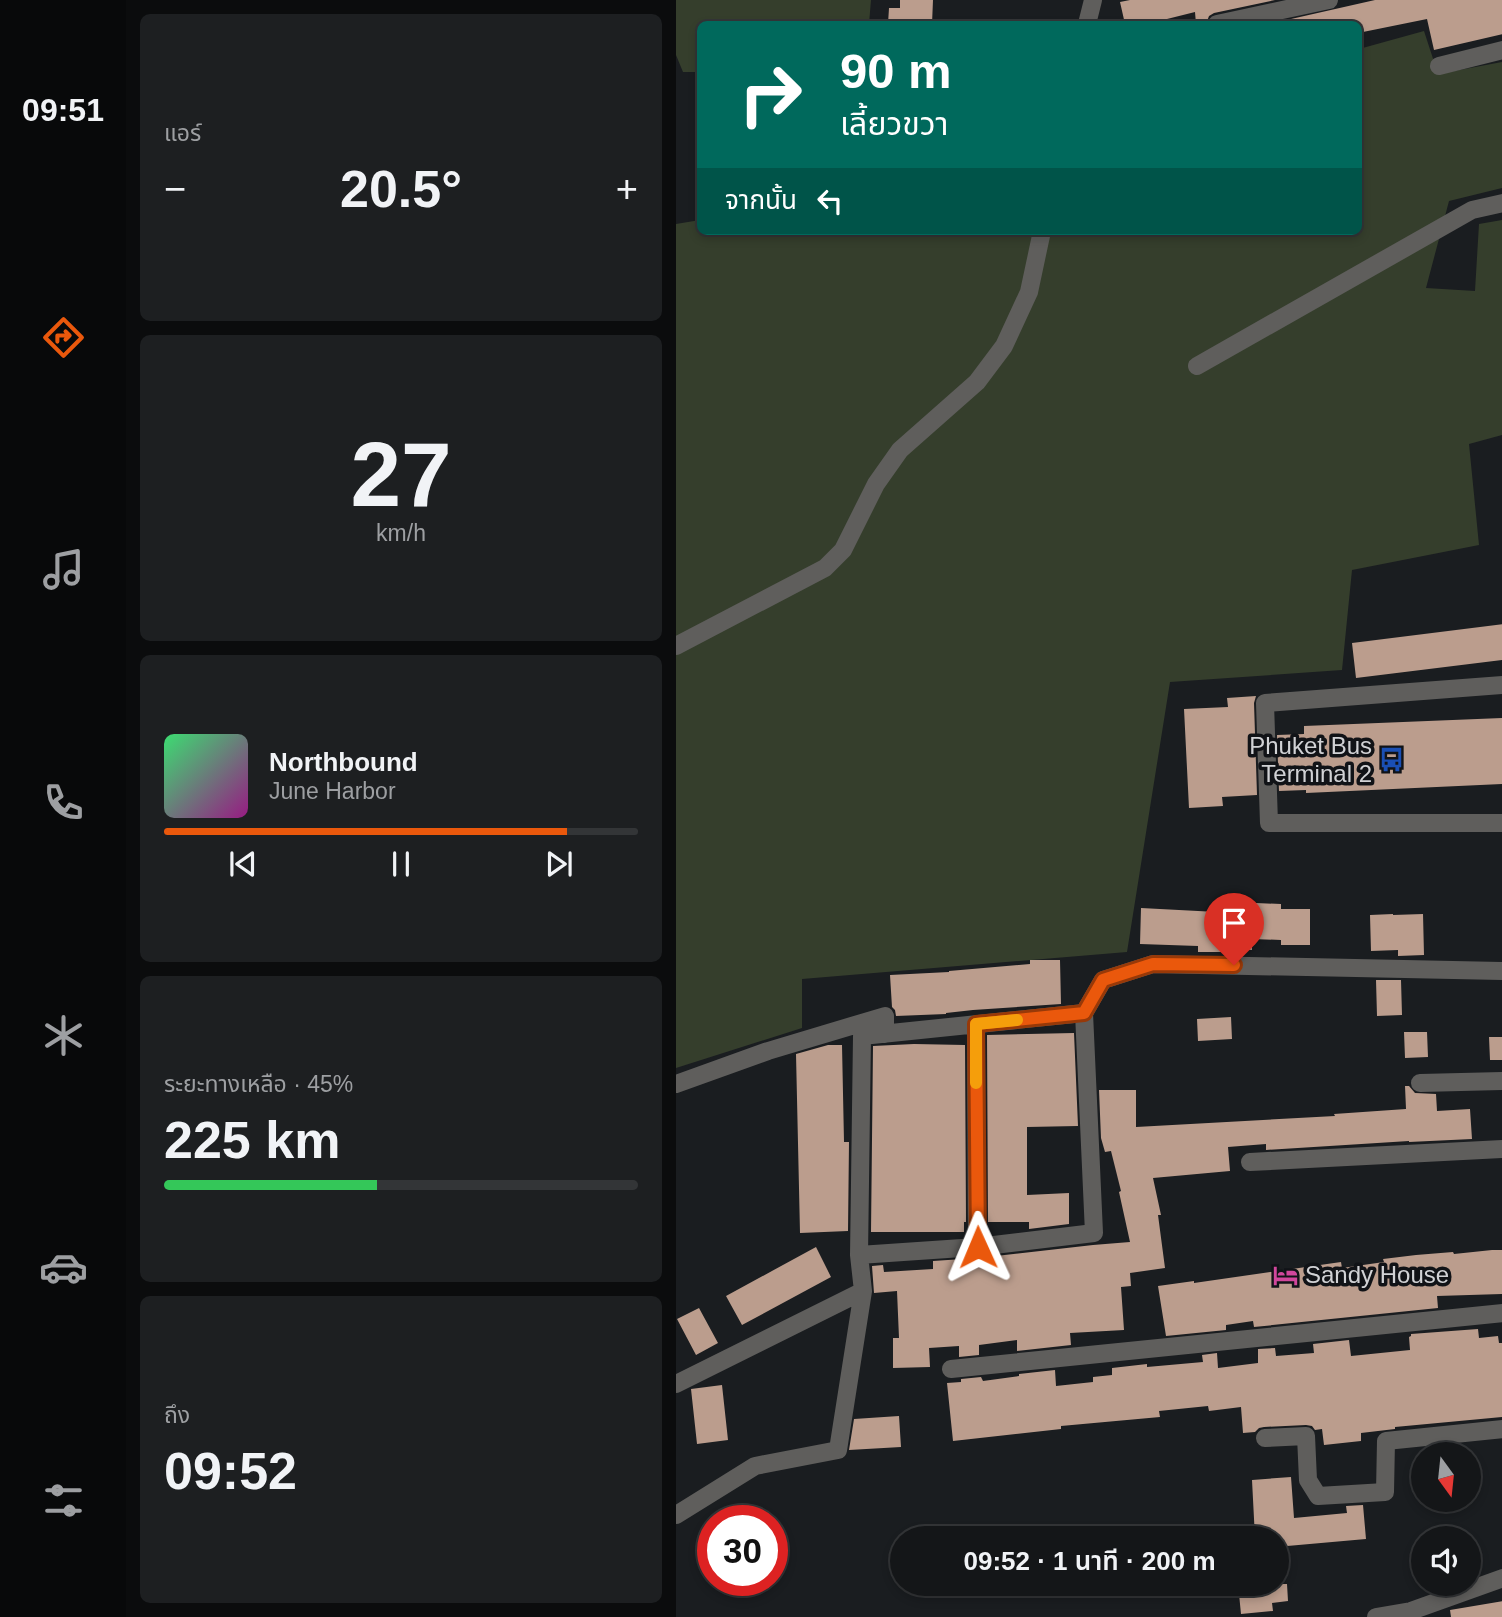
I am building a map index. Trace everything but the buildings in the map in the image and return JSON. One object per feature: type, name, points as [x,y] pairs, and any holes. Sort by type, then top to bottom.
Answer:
[{"type":"street","points":[[1088,21],[1093,0]]},
{"type":"street","points":[[1231,21],[1329,0]]},
{"type":"street","points":[[1439,66],[1503,50]]},
{"type":"street","points":[[1198,366],[1472,210],[1503,203]]},
{"type":"street","points":[[676,646],[825,568],[843,550],[876,484],[900,450],[977,382],[1004,346],[1029,292],[1041,235]]},
{"type":"street","points":[[1503,685],[1265,703],[1269,823],[1503,823]]},
{"type":"street","points":[[859,1255],[978,1247],[1094,1233],[1084,1013],[1103,980],[1153,964],[1503,971]]},
{"type":"street","points":[[676,1514],[755,1466],[838,1450],[863,1291],[859,1255],[862,1036],[1084,1013]]},
{"type":"street","points":[[676,1084],[768,1051],[885,1016],[885,1034]]},
{"type":"street","points":[[976,1024],[978,1247]]},
{"type":"street","points":[[1420,1083],[1503,1081]]},
{"type":"street","points":[[1250,1162],[1503,1149]]},
{"type":"street","points":[[676,1384],[863,1291]]},
{"type":"street","points":[[951,1369],[1503,1313]]},
{"type":"street","points":[[1265,1438],[1306,1436],[1308,1480],[1318,1496],[1385,1492],[1386,1441],[1503,1429]]},
{"type":"street","points":[[1376,1617],[1411,1611],[1503,1578]]},
{"type":"green space","points":[[676,0],[871,0],[869,21],[697,21],[697,72],[683,72],[676,55]]},
{"type":"green space","points":[[1424,31],[1438,74],[1502,62],[1502,188],[1449,201],[1426,288],[1475,291],[1479,224],[1502,220],[1502,435],[1469,444],[1479,545],[1352,570],[1342,670],[1170,682],[1127,952],[802,979],[802,1028],[676,1068],[676,224],[697,220],[697,235],[1362,235],[1362,48]]},
{"type":"slow traffic","points":[[976,1083],[976,1024],[1017,1020]]},
{"type":"place","name":"Phuket Bus Terminal 2","points":[[1392,760]]},
{"type":"place","name":"Sandy House","points":[[1285,1275]]},
{"type":"route","points":[[978,1247],[976,1024],[1084,1013],[1103,980],[1153,964],[1234,965]]}]
